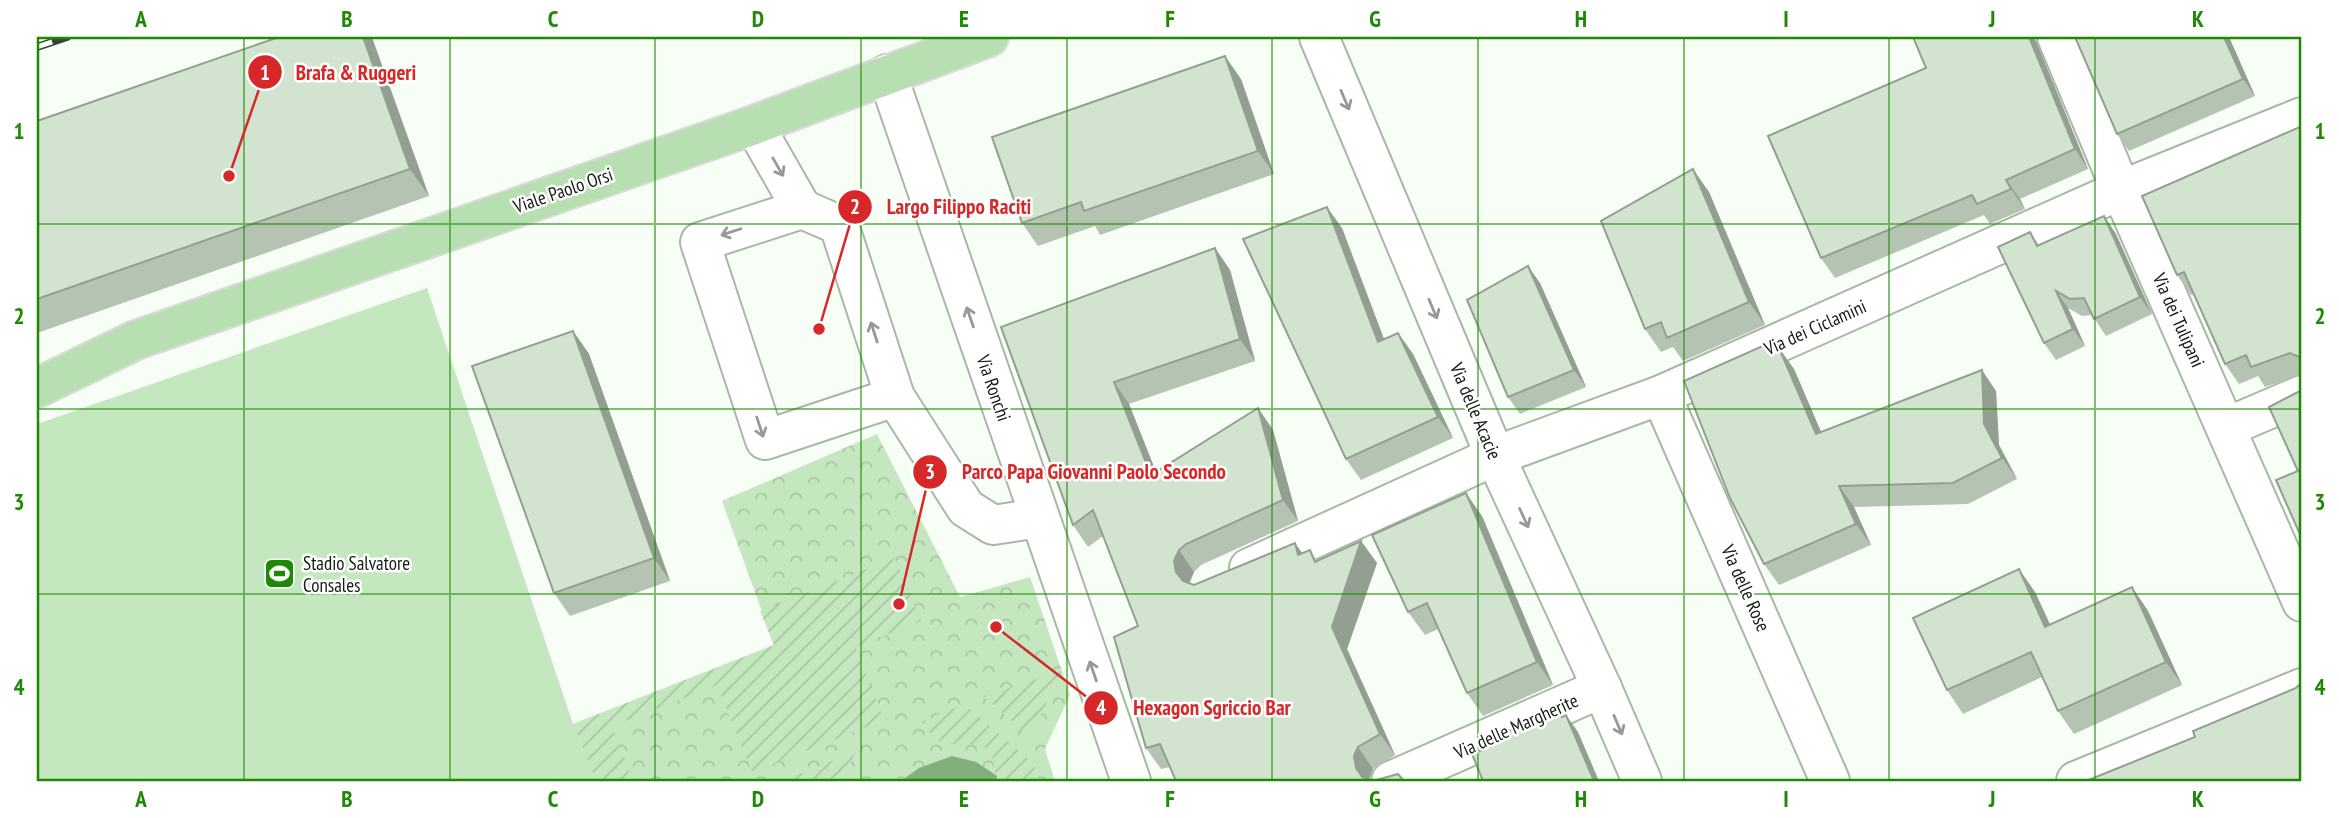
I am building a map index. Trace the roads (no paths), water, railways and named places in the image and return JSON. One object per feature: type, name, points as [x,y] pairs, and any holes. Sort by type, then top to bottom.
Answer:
[{"type":"main road","name":"Viale Paolo Orsi","points":[[136,340],[754,125],[989,37]]},
{"type":"main road","points":[[37,360],[136,340]]},
{"type":"main road","points":[[37,388],[136,340]]},
{"type":"street","name":"Via delle Acacie","points":[[1319,37],[1495,456],[1642,781]]},
{"type":"street","name":"Via dei Tulipani","points":[[2057,37],[2121,190],[2302,602]]},
{"type":"street","name":"Via Ronchi","points":[[887,74],[1131,781]]},
{"type":"street","name":"Via dei Ciclamini","points":[[1223,580],[1495,456],[1661,395],[2121,190],[2302,117]]},
{"type":"street","points":[[754,125],[802,209],[839,225],[895,397],[966,508],[993,525],[1039,518]]},
{"type":"street","points":[[802,209],[700,242],[765,440],[895,397]]},
{"type":"street","name":"Via delle Rose","points":[[1661,395],[1830,781]]},
{"type":"street","points":[[2227,427],[2302,395]]},
{"type":"street","name":"Via delle Margherite","points":[[1391,781],[1602,688]]},
{"type":"street","points":[[2076,781],[2302,688]]},
{"type":"railway","points":[[37,47],[67,37]]},
{"type":"place","name":"Brafa & Ruggeri","points":[[229,176]]},
{"type":"place","name":"Largo Filippo Raciti","points":[[819,329]]},
{"type":"place","name":"Stadio Salvatore Consales","points":[[280,574]]},
{"type":"place","name":"Parco Papa Giovanni Paolo Secondo","points":[[899,604]]},
{"type":"place","name":"Hexagon Sgriccio Bar","points":[[996,627]]}]
